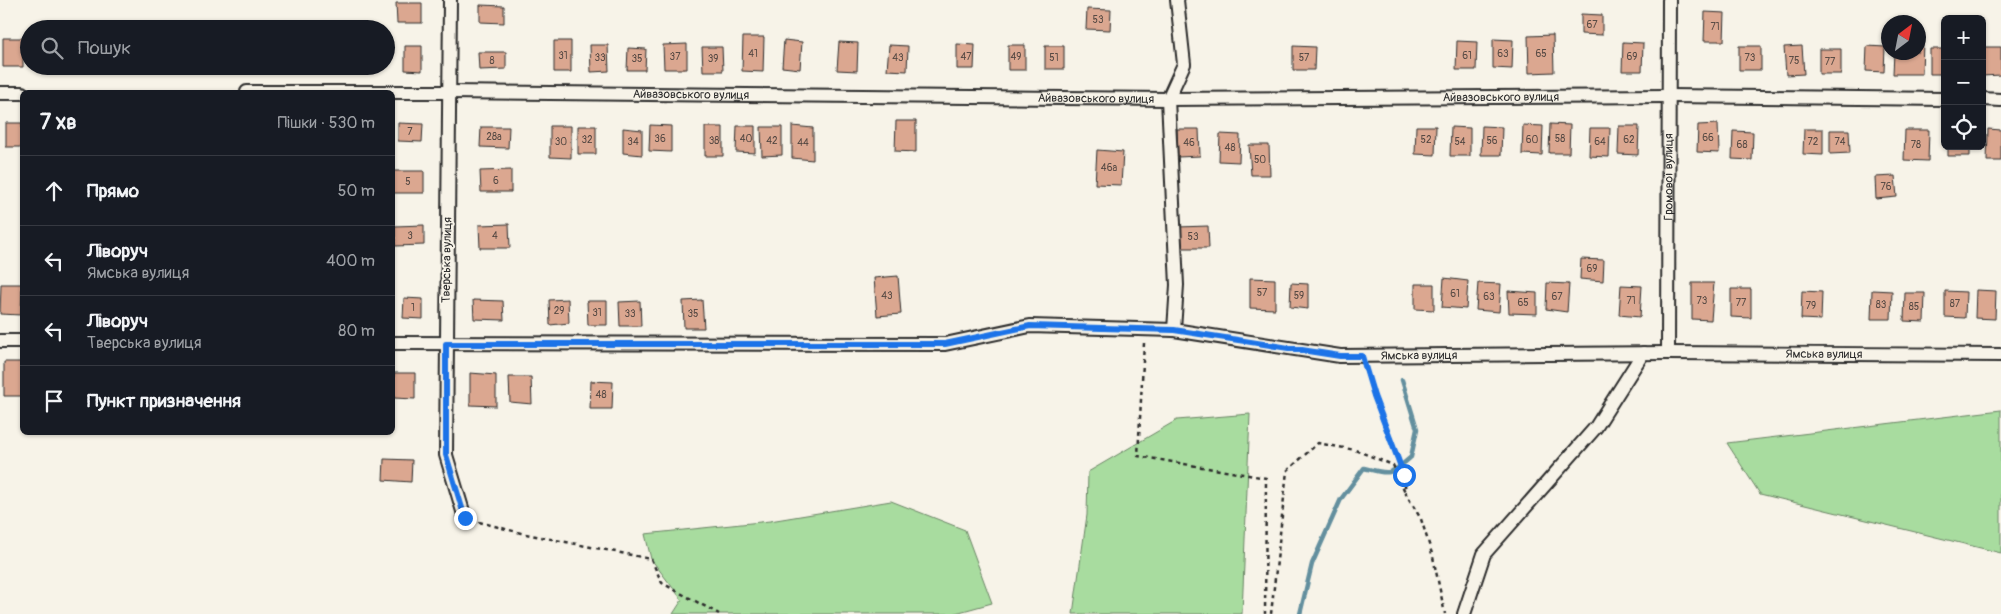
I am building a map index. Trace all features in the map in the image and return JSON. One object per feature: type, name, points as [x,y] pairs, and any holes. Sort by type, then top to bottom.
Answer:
[{"type":"street","name":"Тверська вулиця","points":[[450,0],[446,455],[465,518]]},
{"type":"street","points":[[1174,330],[1177,285],[1168,99],[1184,64],[1177,0]]},
{"type":"street","name":"Громової вулиця","points":[[1668,353],[1669,0]]},
{"type":"street","name":"Айвазовського вулиця","points":[[395,92],[1168,99],[1669,96],[1941,99]]},
{"type":"street","points":[[0,93],[20,93]]},
{"type":"street","points":[[1986,99],[2001,100]]},
{"type":"street","name":"Ямська вулиця","points":[[395,343],[945,344],[1030,326],[1174,330],[1340,356],[1644,353],[2001,355]]},
{"type":"street","points":[[0,341],[20,341]]},
{"type":"street","points":[[1464,614],[1484,554],[1596,427],[1644,353]]},
{"type":"path","points":[[1145,330],[1138,456],[1266,478],[1264,614]]},
{"type":"path","points":[[1362,356],[1374,396],[1404,475],[1406,494]]},
{"type":"path","points":[[1271,614],[1287,472],[1318,443],[1355,450],[1393,465],[1406,494],[1421,518],[1433,557],[1445,614]]},
{"type":"path","points":[[465,518],[520,533],[651,559],[662,583],[719,614]]},
{"type":"green space","points":[[2001,410],[2001,553],[1760,494],[1727,443]]},
{"type":"green space","points":[[1250,414],[1242,614],[1073,614],[1087,515],[1088,472],[1177,420]]},
{"type":"green space","points":[[891,501],[965,530],[992,603],[952,614],[673,614],[682,600],[651,559],[645,534],[770,521]]},
{"type":"building","points":[[396,3],[422,3],[422,23],[397,23]]},
{"type":"building","points":[[480,5],[504,6],[504,23],[480,22]]},
{"type":"building","points":[[1087,9],[1111,10],[1110,30],[1086,29]]},
{"type":"building","points":[[1705,12],[1725,13],[1724,41],[1704,41]]},
{"type":"building","points":[[1581,14],[1602,15],[1602,35],[1581,34]]},
{"type":"building","points":[[1553,35],[1554,72],[1529,73],[1528,36]]},
{"type":"building","points":[[743,37],[764,37],[763,72],[742,71]]},
{"type":"building","points":[[3,38],[20,38],[20,67],[3,67]]},
{"type":"building","points":[[1493,39],[1513,40],[1512,69],[1493,68]]},
{"type":"building","points":[[784,40],[802,42],[800,69],[782,67]]},
{"type":"building","points":[[554,41],[571,41],[571,72],[554,72]]},
{"type":"building","points":[[1457,41],[1477,42],[1476,70],[1456,70]]},
{"type":"building","points":[[839,42],[858,43],[857,71],[837,70]]},
{"type":"building","points":[[1623,42],[1643,43],[1642,71],[1622,71]]},
{"type":"building","points":[[687,44],[687,69],[664,69],[663,45]]},
{"type":"building","points":[[957,44],[975,45],[974,69],[957,69]]},
{"type":"building","points":[[590,45],[608,45],[609,71],[591,72]]},
{"type":"building","points":[[889,45],[908,46],[907,71],[887,70]]},
{"type":"building","points":[[1008,45],[1025,45],[1025,70],[1008,70]]},
{"type":"building","points":[[405,46],[422,46],[422,71],[405,70]]},
{"type":"building","points":[[1045,46],[1064,46],[1064,69],[1045,69]]},
{"type":"building","points":[[1293,46],[1315,47],[1314,70],[1293,70]]},
{"type":"building","points":[[1739,46],[1761,46],[1761,70],[1739,70]]},
{"type":"building","points":[[1802,46],[1804,74],[1786,75],[1784,47]]},
{"type":"building","points":[[1867,46],[1881,47],[1881,60],[1884,60],[1884,72],[1866,71]]},
{"type":"building","points":[[702,47],[722,47],[723,71],[703,71]]},
{"type":"building","points":[[1986,47],[2001,47],[2001,75],[1986,76]]},
{"type":"building","points":[[628,48],[646,49],[645,70],[627,70]]},
{"type":"building","points":[[1819,49],[1841,49],[1841,74],[1819,74]]},
{"type":"building","points":[[1930,49],[1941,49],[1941,74],[1930,74]]},
{"type":"building","points":[[478,52],[506,52],[506,69],[479,70]]},
{"type":"building","points":[[1894,60],[1922,60],[1922,74],[1893,74]]},
{"type":"building","points":[[896,121],[916,121],[916,152],[895,151]]},
{"type":"building","points":[[6,123],[20,123],[20,147],[6,147]]},
{"type":"building","points":[[398,123],[423,124],[422,142],[398,141]]},
{"type":"building","points":[[1550,124],[1570,125],[1569,153],[1549,153]]},
{"type":"building","points":[[1718,124],[1719,153],[1697,152],[1698,125]]},
{"type":"building","points":[[650,125],[671,126],[671,152],[649,151]]},
{"type":"building","points":[[1523,125],[1543,126],[1542,155],[1522,154]]},
{"type":"building","points":[[550,126],[571,126],[571,158],[550,157]]},
{"type":"building","points":[[578,126],[596,126],[596,154],[578,154]]},
{"type":"building","points":[[737,126],[755,126],[755,153],[736,152]]},
{"type":"building","points":[[792,126],[813,128],[813,160],[792,158]]},
{"type":"building","points":[[1416,126],[1436,126],[1435,155],[1415,154]]},
{"type":"building","points":[[1482,126],[1502,127],[1501,155],[1481,155]]},
{"type":"building","points":[[1619,126],[1639,126],[1638,155],[1618,154]]},
{"type":"building","points":[[481,127],[509,127],[508,148],[480,147]]},
{"type":"building","points":[[705,127],[723,127],[723,156],[705,156]]},
{"type":"building","points":[[761,127],[782,127],[782,155],[762,156]]},
{"type":"building","points":[[1451,127],[1470,128],[1470,156],[1450,156]]},
{"type":"building","points":[[623,128],[642,130],[642,155],[623,153]]},
{"type":"building","points":[[1590,128],[1610,128],[1609,157],[1589,156]]},
{"type":"building","points":[[1177,129],[1199,129],[1200,156],[1178,157]]},
{"type":"building","points":[[1804,129],[1823,129],[1823,155],[1803,154]]},
{"type":"building","points":[[1988,129],[2001,130],[2001,161],[1987,161]]},
{"type":"building","points":[[1830,130],[1849,130],[1850,153],[1830,154]]},
{"type":"building","points":[[1905,130],[1929,130],[1928,161],[1904,160]]},
{"type":"building","points":[[1733,131],[1753,132],[1752,160],[1732,159]]},
{"type":"building","points":[[1220,134],[1240,135],[1239,162],[1219,161]]},
{"type":"building","points":[[1249,145],[1269,145],[1270,175],[1251,175]]},
{"type":"building","points":[[1097,150],[1123,152],[1121,185],[1095,184]]},
{"type":"building","points":[[1948,150],[1970,150],[1970,156],[1948,156]]},
{"type":"building","points":[[511,170],[511,192],[481,192],[480,171]]},
{"type":"building","points":[[395,171],[424,171],[424,193],[395,193]]},
{"type":"building","points":[[1895,176],[1897,197],[1876,199],[1875,177]]},
{"type":"building","points":[[509,224],[510,248],[480,248],[479,225]]},
{"type":"building","points":[[424,225],[424,245],[395,246],[395,226]]},
{"type":"building","points":[[1208,226],[1209,248],[1177,248],[1178,227]]},
{"type":"building","points":[[1581,259],[1604,260],[1603,281],[1580,279]]},
{"type":"building","points":[[898,276],[901,314],[877,316],[874,278]]},
{"type":"building","points":[[1250,278],[1275,279],[1275,309],[1250,308]]},
{"type":"building","points":[[1444,278],[1468,281],[1466,309],[1442,307]]},
{"type":"building","points":[[1291,283],[1308,284],[1308,309],[1290,307]]},
{"type":"building","points":[[1478,283],[1501,284],[1499,312],[1476,310]]},
{"type":"building","points":[[1547,283],[1569,284],[1567,312],[1546,309]]},
{"type":"building","points":[[1692,283],[1714,283],[1711,320],[1692,319]]},
{"type":"building","points":[[1,284],[20,284],[20,315],[0,314]]},
{"type":"building","points":[[1415,284],[1434,284],[1434,310],[1415,309]]},
{"type":"building","points":[[1621,285],[1642,286],[1640,317],[1619,315]]},
{"type":"building","points":[[1731,289],[1751,289],[1751,318],[1731,317]]},
{"type":"building","points":[[1872,290],[1892,291],[1891,319],[1871,319]]},
{"type":"building","points":[[1976,290],[1996,291],[1995,319],[1975,318]]},
{"type":"building","points":[[1508,291],[1537,293],[1537,314],[1509,313]]},
{"type":"building","points":[[1802,291],[1822,292],[1821,320],[1801,319]]},
{"type":"building","points":[[1945,291],[1966,292],[1965,318],[1945,317]]},
{"type":"building","points":[[1905,293],[1925,293],[1924,322],[1904,321]]},
{"type":"building","points":[[404,298],[423,299],[423,319],[403,318]]},
{"type":"building","points":[[568,299],[569,323],[550,325],[549,300]]},
{"type":"building","points":[[473,300],[503,301],[504,320],[474,319]]},
{"type":"building","points":[[702,300],[704,328],[684,328],[683,301]]},
{"type":"building","points":[[587,301],[607,301],[607,325],[588,325]]},
{"type":"building","points":[[640,301],[641,326],[620,326],[619,302]]},
{"type":"building","points":[[4,362],[20,362],[20,396],[4,396]]},
{"type":"building","points":[[395,373],[415,373],[415,399],[395,398]]},
{"type":"building","points":[[470,373],[496,375],[496,406],[470,405]]},
{"type":"building","points":[[509,377],[531,377],[532,404],[510,402]]},
{"type":"building","points":[[591,381],[613,382],[612,409],[590,409]]},
{"type":"building","points":[[384,459],[412,460],[411,482],[383,480]]},
{"type":"waterway","points":[[1300,614],[1312,564],[1341,499],[1364,468],[1380,472],[1390,472],[1411,457],[1417,429],[1402,380]]},
{"type":"route","points":[[465,518],[446,455],[446,344],[945,344],[1030,326],[1174,330],[1340,356],[1362,356],[1374,396],[1404,475]]}]
